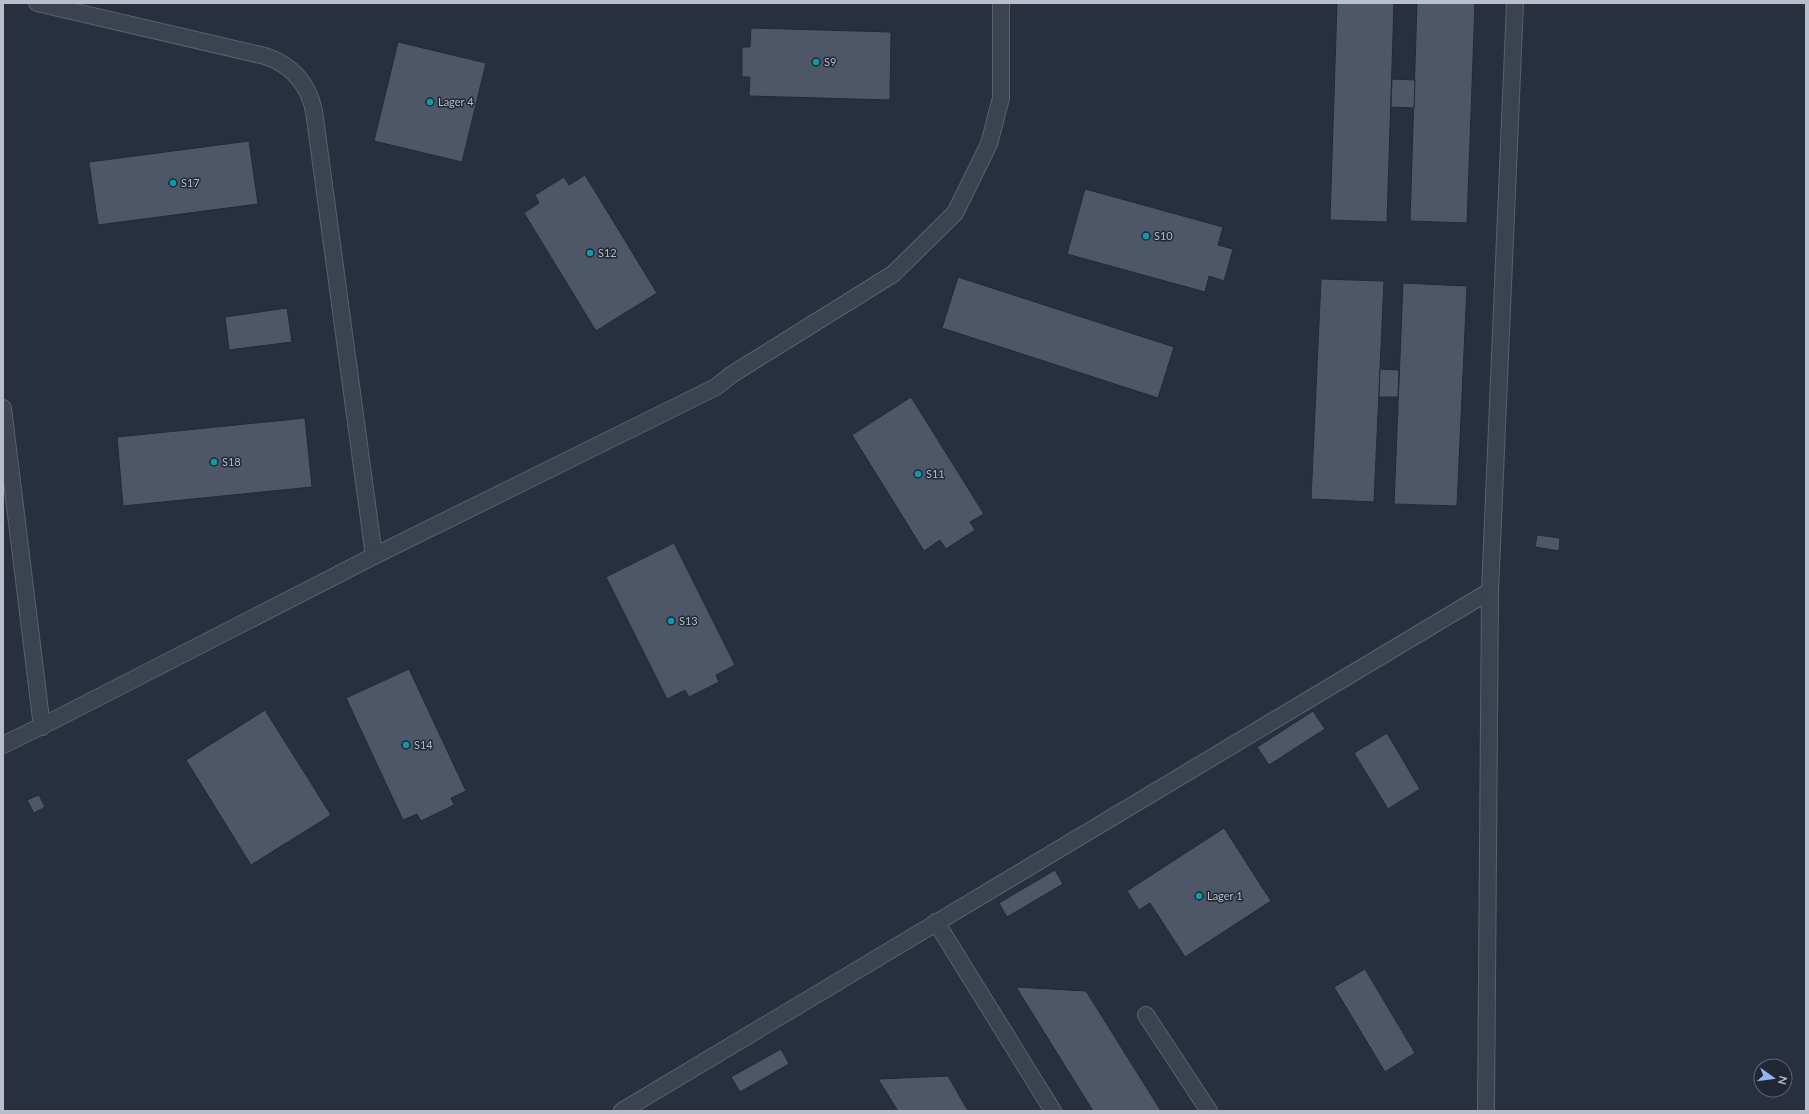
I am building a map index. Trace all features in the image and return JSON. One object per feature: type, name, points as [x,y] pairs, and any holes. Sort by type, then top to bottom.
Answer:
[{"type":"lane","points":[[37,3],[265,56],[277,60],[289,67],[306,86],[312,98],[314,111],[374,556]]},
{"type":"lane","points":[[3,745],[42,727],[374,556],[716,387],[731,375],[893,274],[955,213],[990,144],[1001,98],[1001,3]]},
{"type":"lane","points":[[1486,1111],[1490,591],[1515,3]]},
{"type":"lane","points":[[3,408],[42,727]]},
{"type":"lane","points":[[622,1111],[1490,591]]},
{"type":"lane","points":[[936,922],[1053,1111]]},
{"type":"lane","points":[[1146,1015],[1209,1111]]},
{"type":"building","points":[[1337,3],[1394,3],[1387,222],[1330,220]]},
{"type":"building","points":[[1417,3],[1475,3],[1467,223],[1410,221]]},
{"type":"building","name":"S9","points":[[751,28],[891,32],[890,100],[749,96],[750,77],[742,77],[742,47],[750,47]]},
{"type":"building","name":"Lager 4","points":[[398,42],[486,63],[462,162],[374,141]]},
{"type":"building","points":[[1392,79],[1415,80],[1414,108],[1391,107]]},
{"type":"building","name":"S17","points":[[249,141],[258,204],[98,225],[89,162]]},
{"type":"building","name":"S12","points":[[585,175],[657,293],[596,331],[524,213],[539,203],[535,195],[564,177],[569,185]]},
{"type":"building","name":"S10","points":[[1085,189],[1223,227],[1218,245],[1233,249],[1224,281],[1209,276],[1205,292],[1067,254]]},
{"type":"building","points":[[958,277],[1174,347],[1158,398],[942,328]]},
{"type":"building","points":[[1321,279],[1384,281],[1374,502],[1311,499]]},
{"type":"building","points":[[1403,283],[1467,286],[1457,506],[1394,504]]},
{"type":"building","points":[[287,308],[292,342],[229,350],[225,317]]},
{"type":"building","points":[[1380,369],[1399,370],[1398,397],[1379,397]]},
{"type":"building","name":"S11","points":[[911,397],[984,514],[970,522],[975,530],[946,549],[940,540],[924,551],[852,435]]},
{"type":"building","name":"S18","points":[[305,418],[312,487],[123,506],[117,437]]},
{"type":"building","points":[[1537,535],[1560,538],[1559,551],[1535,547]]},
{"type":"building","name":"S13","points":[[674,543],[735,665],[716,675],[719,682],[689,697],[685,690],[667,699],[606,577]]},
{"type":"building","name":"S14","points":[[409,669],[466,791],[451,798],[454,805],[421,821],[417,814],[403,820],[346,698]]},
{"type":"building","points":[[265,710],[331,815],[251,865],[186,760]]},
{"type":"building","points":[[1313,711],[1325,729],[1269,765],[1257,747]]},
{"type":"building","points":[[1387,733],[1420,789],[1388,809],[1354,753]]},
{"type":"building","points":[[39,795],[45,807],[34,813],[27,800]]},
{"type":"building","name":"Lager 1","points":[[1224,828],[1271,901],[1185,957],[1150,903],[1139,910],[1127,891]]},
{"type":"building","points":[[1055,870],[1063,884],[1007,917],[999,903]]},
{"type":"building","points":[[1365,969],[1415,1053],[1385,1072],[1334,987]]},
{"type":"building","points":[[1016,987],[1086,991],[1161,1111],[1093,1111]]},
{"type":"building","points":[[781,1049],[789,1064],[740,1092],[731,1077]]},
{"type":"building","points":[[948,1076],[968,1111],[898,1111],[878,1079]]},
{"type":"place","name":"S9","points":[[816,62]]},
{"type":"place","name":"Lager 4","points":[[430,102]]},
{"type":"place","name":"S17","points":[[173,183]]},
{"type":"place","name":"S10","points":[[1146,236]]},
{"type":"place","name":"S12","points":[[590,253]]},
{"type":"place","name":"S18","points":[[214,462]]},
{"type":"place","name":"S11","points":[[918,474]]},
{"type":"place","name":"S13","points":[[671,621]]},
{"type":"place","name":"S14","points":[[406,745]]},
{"type":"place","name":"Lager 1","points":[[1199,896]]}]
